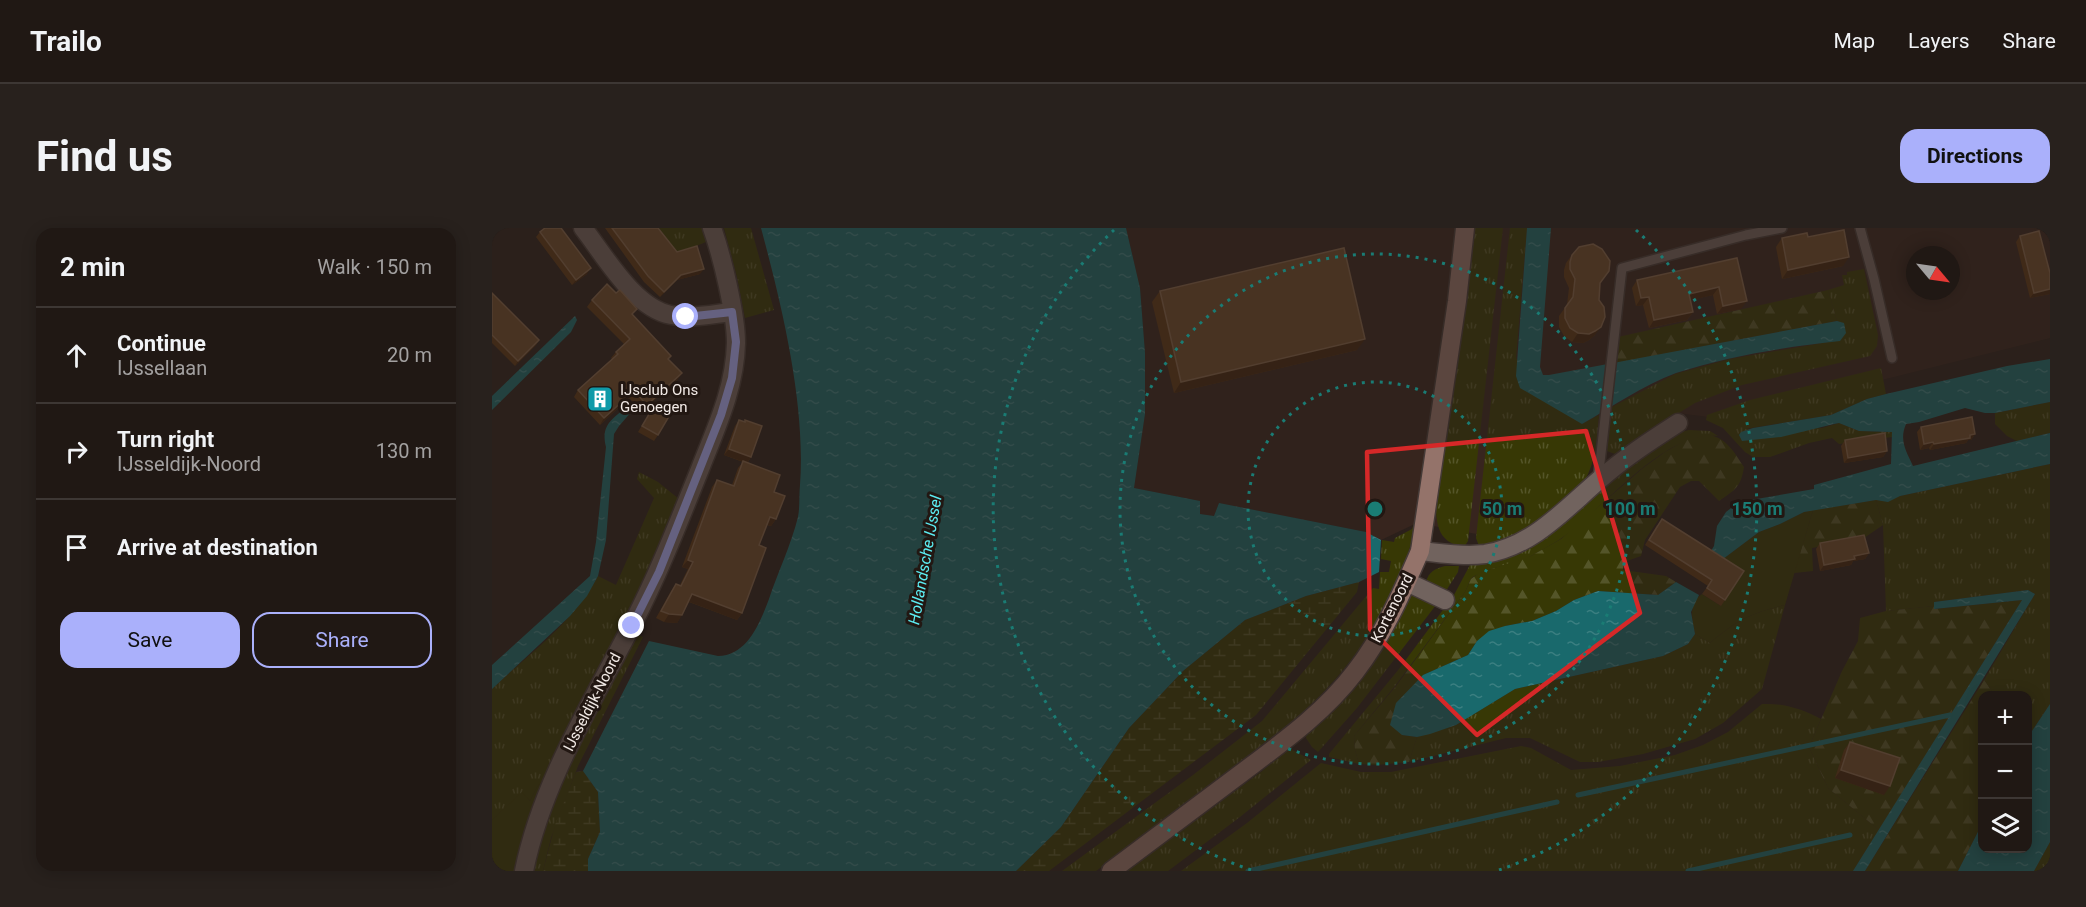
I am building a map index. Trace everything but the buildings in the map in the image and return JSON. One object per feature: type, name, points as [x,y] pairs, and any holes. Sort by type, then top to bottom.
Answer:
[{"type":"street","points":[[583,228],[629,288],[644,302],[670,315],[686,317],[732,312]]},
{"type":"street","name":"IJsseldijk-Noord","points":[[524,871],[528,851],[544,804],[587,712],[659,572],[721,415],[732,378],[736,342],[732,312],[718,245],[712,228]]},
{"type":"street","name":"Kortenoord","points":[[1111,871],[1290,736],[1326,705],[1355,673],[1372,647],[1407,582],[1420,551],[1457,301],[1465,228]]},
{"type":"street","points":[[1420,551],[1484,554],[1527,539],[1553,522],[1636,450],[1678,423]]},
{"type":"street","points":[[1407,582],[1445,600]]},
{"type":"lane","points":[[1598,481],[1622,268],[1745,232],[1782,228]]},
{"type":"lane","points":[[1860,228],[1892,358]]},
{"type":"highlighted area","points":[[1586,431],[1640,613],[1477,735],[1370,629],[1367,452]]},
{"type":"shaded area","points":[[1126,228],[2050,228],[2050,338],[1725,419],[1662,411],[1482,535],[1417,523],[1381,540],[1366,532],[1219,503],[1214,516],[1200,514],[1200,501],[1134,488],[1145,414],[1145,353],[1140,288]]},
{"type":"green space","points":[[659,228],[702,228],[706,242],[671,256],[672,246]]},
{"type":"green space","points":[[724,228],[751,228],[774,310],[745,318]]},
{"type":"green space","points":[[1474,228],[1503,228],[1468,541],[1464,547],[1450,542],[1442,535],[1436,510]]},
{"type":"green space","points":[[1510,228],[1527,228],[1516,358],[1582,424],[1599,415],[1597,437],[1588,474],[1570,498],[1525,530],[1493,544],[1479,546],[1476,538]]},
{"type":"green space","points":[[1864,269],[1878,335],[1877,346],[1870,356],[1742,385],[1695,403],[1621,453],[1615,454],[1607,451],[1612,407],[1675,374],[1730,359],[1840,340],[1844,324],[1837,321],[1828,290],[1844,285],[1842,275],[1847,275],[1847,272]]},
{"type":"green space","points":[[1828,290],[1837,321],[1616,363],[1618,337]]},
{"type":"green space","points":[[1881,368],[1886,394],[1867,399],[1831,415],[1745,429],[1822,428],[1839,423],[1859,431],[1892,432],[1892,437],[1839,444],[1832,438],[1809,443],[1770,457],[1753,457],[1745,452],[1723,428],[1706,420],[1707,415],[1750,400]]},
{"type":"green space","points":[[2050,402],[2050,433],[2017,441],[2007,436],[1995,424],[1995,413]]},
{"type":"green space","points":[[1689,430],[1710,431],[1718,436],[1697,438],[1676,446],[1655,458],[1559,540],[1531,556],[1471,579],[1465,592],[1395,686],[1354,736],[1359,764],[1329,757],[1329,754],[1399,669],[1454,595],[1471,563],[1603,486],[1673,434]]},
{"type":"green space","points":[[1708,435],[1725,442],[1744,467],[1739,484],[1719,501],[1699,481],[1691,481],[1680,487],[1645,540],[1641,556],[1624,562],[1623,570],[1666,576],[1676,582],[1658,595],[1598,591],[1532,621],[1505,626],[1477,641],[1468,655],[1423,675],[1402,735],[1417,737],[1409,762],[1359,764],[1354,736],[1396,686],[1465,592],[1471,579],[1479,573],[1531,556],[1561,539],[1643,468],[1665,452],[1688,439]]},
{"type":"green space","points":[[2050,464],[2050,704],[2032,731],[2032,691],[1992,691],[1984,680],[2035,594],[2028,590],[1934,602],[1934,606],[1886,611],[1883,525],[1876,500],[1888,501],[1900,496]]},
{"type":"green space","points":[[639,472],[658,482],[679,499],[653,567],[550,773],[537,787],[530,801],[522,793],[492,820],[492,689],[564,623],[588,593],[598,576],[616,585],[654,498],[637,479]]},
{"type":"green space","points":[[1876,500],[1883,525],[1864,538],[1812,548],[1813,571],[1794,573],[1813,510]]},
{"type":"green space","points":[[1813,510],[1785,605],[1745,618],[1710,643],[1695,634],[1692,612],[1698,598],[1702,594],[1721,606],[1723,559],[1759,532]]},
{"type":"green space","points":[[1414,523],[1417,523],[1403,567],[1385,607],[1365,641],[1341,673],[1313,702],[1250,757],[1096,871],[1062,871],[1193,775],[1262,721],[1373,588],[1379,589],[1380,572],[1389,572],[1391,561],[1381,559],[1382,540],[1394,542],[1395,538],[1412,529]]},
{"type":"green space","points":[[1445,566],[1459,566],[1458,572],[1444,594],[1426,582],[1433,571]]},
{"type":"green space","points":[[1359,582],[1357,592],[1256,715],[1049,871],[1016,871],[1061,827],[1129,728],[1183,671],[1245,620],[1306,596]]},
{"type":"green space","points":[[1414,591],[1436,605],[1357,708],[1318,752],[1306,738],[1307,732],[1390,634]]},
{"type":"green space","points":[[2022,600],[1879,830],[1828,788],[1809,747],[1842,671],[1858,641],[1860,618],[1886,611],[1934,606],[1935,609]]},
{"type":"green space","points":[[1785,605],[1762,689],[1723,723],[1695,739],[1643,754],[1598,762],[1580,762],[1530,738],[1506,738],[1409,762],[1417,737],[1456,725],[1515,689],[1663,656],[1688,644],[1695,634],[1710,643],[1745,618]]},
{"type":"green space","points":[[636,634],[643,637],[578,766],[551,838],[543,871],[530,871],[538,841],[561,780]]},
{"type":"green space","points":[[1984,680],[1992,691],[1978,691],[1978,832],[1958,871],[1865,871]]},
{"type":"green space","points":[[1762,704],[1793,707],[1821,719],[1809,747],[1828,788],[1879,830],[1853,871],[1181,871],[1247,823],[1321,763],[1361,772],[1391,772],[1521,746],[1531,748],[1571,770],[1620,766],[1675,755],[1703,745],[1728,732]]},
{"type":"green space","points":[[1289,748],[1311,760],[1240,817],[1168,871],[1127,871],[1261,772]]},
{"type":"green space","points":[[583,771],[598,792],[600,832],[588,859],[588,871],[543,871],[555,825],[576,772]]},
{"type":"green space","points":[[550,773],[517,871],[492,871],[492,820],[522,792],[530,801],[537,787]]},
{"type":"green space","points":[[2050,842],[2050,871],[2034,871]]},
{"type":"water","name":"Hollandsche IJssel","points":[[761,228],[1126,228],[1140,288],[1145,353],[1145,414],[1134,488],[1200,501],[1200,514],[1214,516],[1219,503],[1366,532],[1381,540],[1379,572],[1359,582],[1306,596],[1245,620],[1183,671],[1129,728],[1061,827],[1016,871],[588,871],[588,859],[600,832],[598,792],[583,771],[649,641],[718,656],[728,655],[745,644],[757,628],[798,517],[801,454],[796,389],[784,322]]},
{"type":"water","points":[[1527,228],[1551,228],[1540,367],[1543,375],[1837,321],[1844,323],[1846,333],[1840,341],[1757,353],[1676,373],[1640,390],[1582,424],[1520,388],[1516,376]]},
{"type":"water","points":[[575,316],[577,320],[571,332],[492,410],[492,396]]},
{"type":"water","points":[[2050,359],[2050,402],[1995,413],[1965,408],[1906,424],[1903,435],[1904,445],[1913,466],[2050,433],[2050,464],[1900,496],[1888,502],[1876,500],[1804,512],[1759,532],[1723,559],[1711,551],[1717,526],[1726,512],[1739,502],[1814,489],[1814,485],[1891,464],[1892,432],[1859,431],[1839,423],[1781,437],[1742,441],[1739,435],[1741,432],[1831,415],[1867,399],[1886,394],[2007,366]]},
{"type":"water","points":[[629,405],[633,410],[614,434],[606,540],[598,576],[587,596],[570,616],[492,689],[492,665],[590,576],[606,447],[605,433],[610,422]]},
{"type":"water","points":[[1676,582],[1699,595],[1691,612],[1695,634],[1688,644],[1663,656],[1515,689],[1456,725],[1430,734],[1417,737],[1402,735],[1390,725],[1396,703],[1423,675],[1468,655],[1477,641],[1489,631],[1532,621],[1598,591],[1658,595]]},
{"type":"water","points":[[2028,590],[2035,594],[1865,871],[1853,871],[2022,600],[1934,609],[1934,602]]},
{"type":"water","points":[[2050,704],[2050,842],[2034,871],[1958,871],[1978,832],[1978,853],[2032,853],[2032,731]]},
{"type":"waterway","points":[[1578,795],[1950,715]]},
{"type":"waterway","points":[[1248,871],[1557,802]]},
{"type":"waterway","points":[[1688,871],[1850,835]]},
{"type":"place","name":"IJsclub Ons Genoegen","points":[[600,399]]},
{"type":"route","points":[[632,626],[659,572],[721,415],[732,378],[736,342],[732,312],[686,317]]}]
